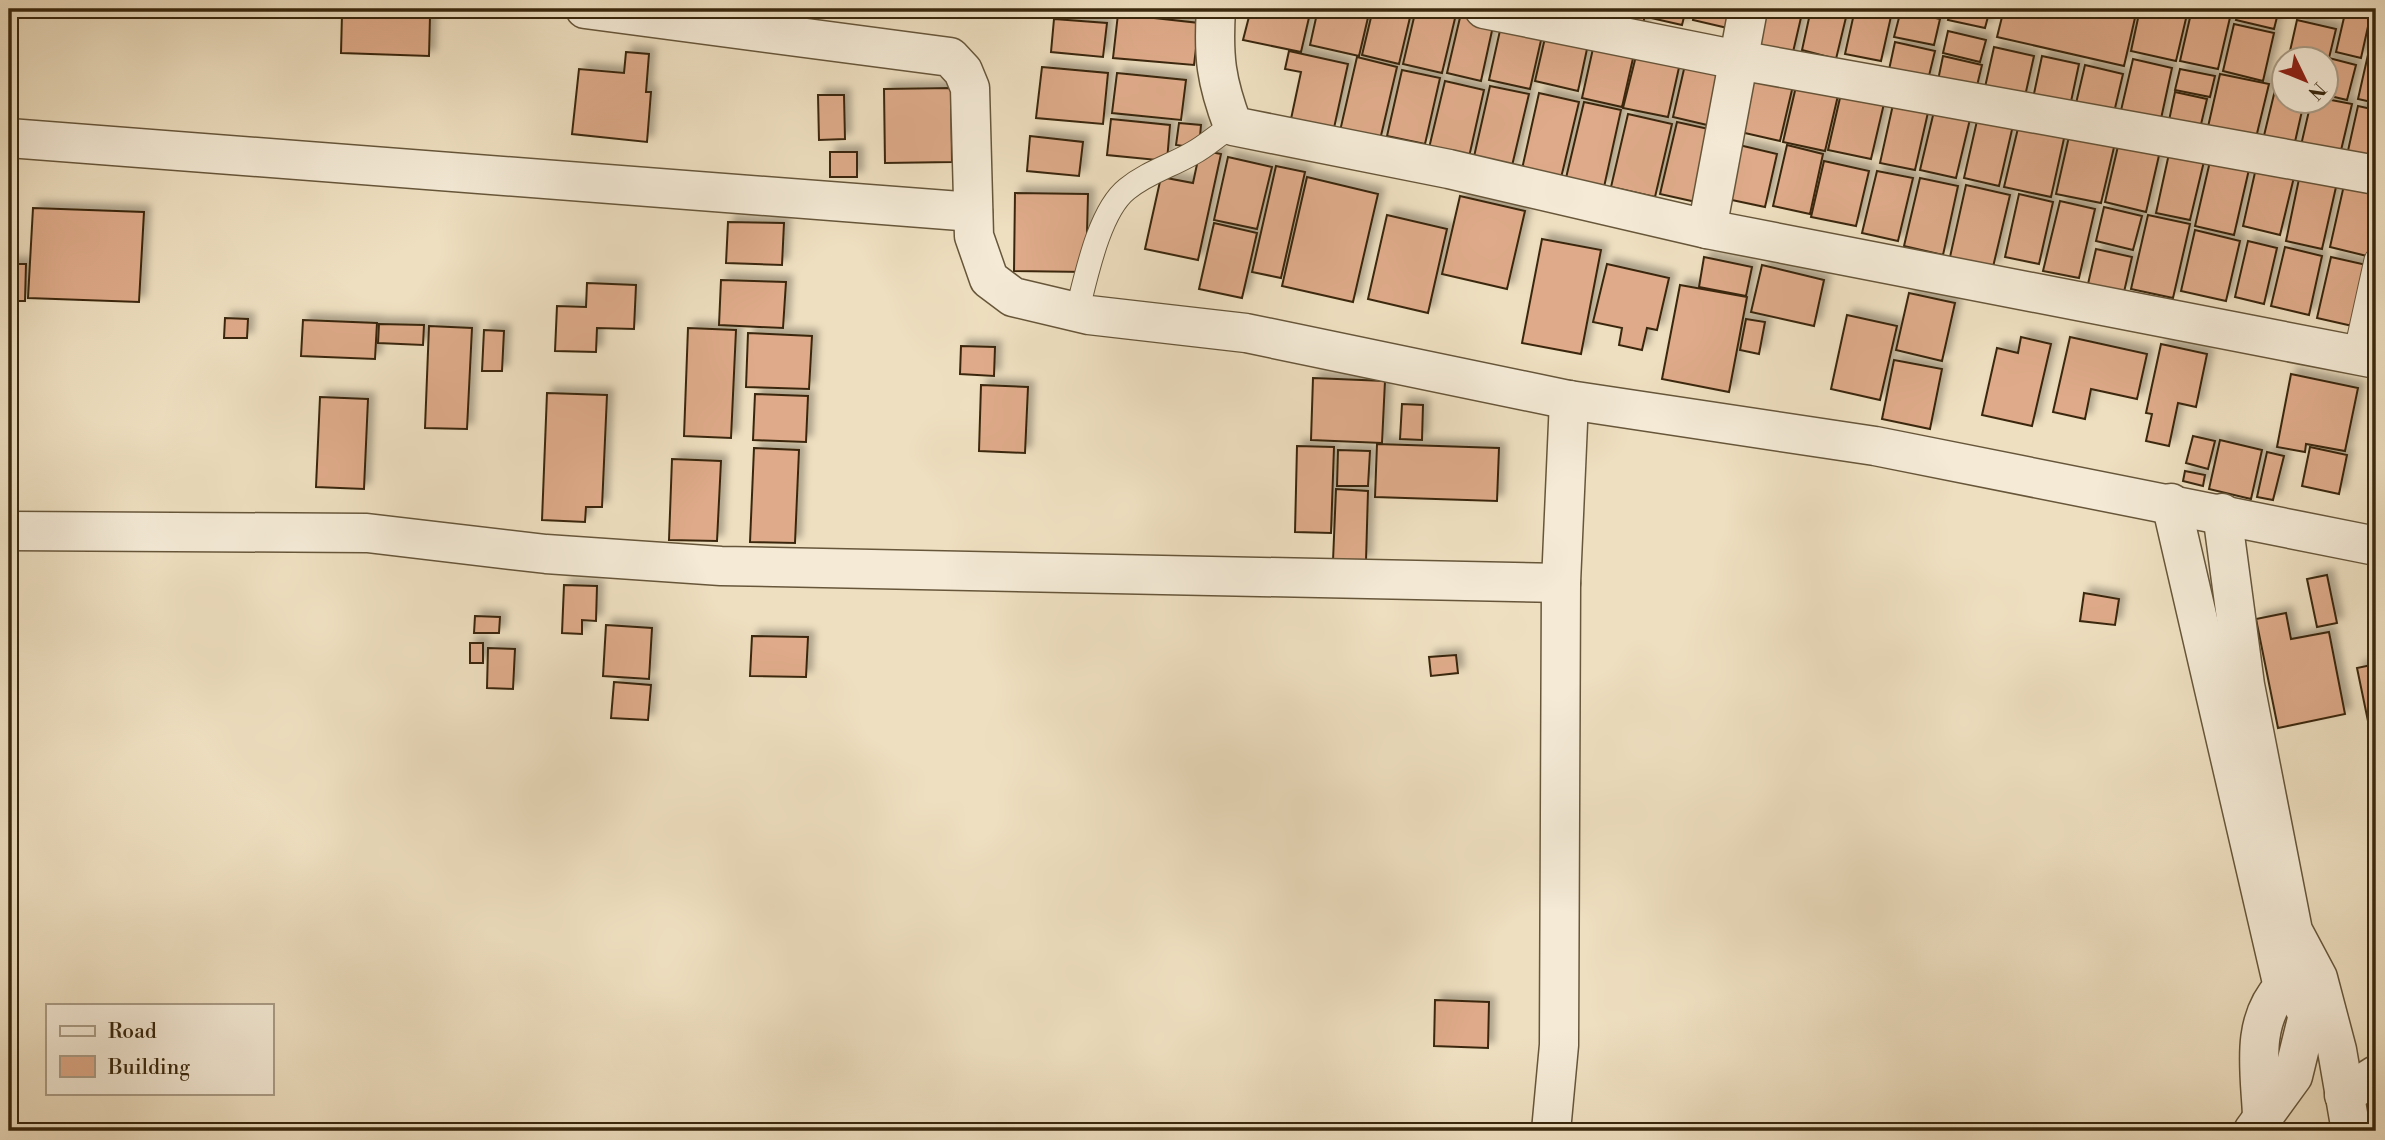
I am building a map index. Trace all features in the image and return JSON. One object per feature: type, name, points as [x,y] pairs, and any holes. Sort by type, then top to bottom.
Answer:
[{"type":"street","points":[[585,9],[950,57],[963,71],[970,88],[974,236],[989,279],[1013,297],[1077,312],[1246,333],[1569,400],[1875,446],[2222,513],[2376,546]]},
{"type":"street","points":[[1216,9],[1213,53],[1223,99],[1234,126],[1449,169],[1707,229],[2366,357]]},
{"type":"street","points":[[1484,9],[1738,60],[2376,175]]},
{"type":"street","points":[[1707,229],[1748,9]]},
{"type":"street","points":[[9,138],[973,212]]},
{"type":"street","points":[[1551,1131],[1559,1045],[1561,583],[1569,400]]},
{"type":"street","points":[[2171,503],[2283,987],[2263,1014],[2258,1123]]},
{"type":"street","points":[[2222,513],[2245,685],[2293,931],[2318,978],[2337,1050],[2347,1113]]},
{"type":"street","points":[[9,531],[367,533],[546,554],[721,566],[1561,583]]},
{"type":"street","points":[[2347,1113],[2376,1075]]},
{"type":"lane","points":[[1077,312],[1099,233],[1125,191],[1160,167],[1195,152],[1217,134],[1234,126]]},
{"type":"lane","points":[[2366,357],[2376,260]]},
{"type":"building","points":[[1051,9],[1094,9],[1093,15]]},
{"type":"building","points":[[1127,9],[1203,9],[1202,16]]},
{"type":"building","points":[[1251,9],[1311,9],[1301,52],[1243,40]]},
{"type":"building","points":[[1318,9],[1370,9],[1359,56],[1310,45]]},
{"type":"building","points":[[1373,9],[1412,9],[1399,64],[1362,55]]},
{"type":"building","points":[[1416,9],[1457,10],[1442,73],[1403,64]]},
{"type":"building","points":[[1462,9],[1495,17],[1481,81],[1447,73]]},
{"type":"building","points":[[1600,9],[1646,9],[1642,30],[1598,20]]},
{"type":"building","points":[[1653,9],[1686,9],[1682,25],[1651,18]]},
{"type":"building","points":[[1695,9],[1741,9],[1736,30],[1693,20]]},
{"type":"building","points":[[1759,9],[1803,9],[1790,65],[1757,57]]},
{"type":"building","points":[[1811,9],[1848,9],[1836,59],[1802,50]]},
{"type":"building","points":[[1855,9],[1892,12],[1881,61],[1845,54]]},
{"type":"building","points":[[1951,9],[1990,9],[1985,28],[1948,20]]},
{"type":"building","points":[[2004,9],[2137,9],[2124,66],[1997,37]]},
{"type":"building","points":[[2140,9],[2188,10],[2176,61],[2131,51]]},
{"type":"building","points":[[2192,9],[2232,9],[2218,69],[2180,61]]},
{"type":"building","points":[[2239,9],[2279,9],[2274,29],[2236,20]]},
{"type":"building","points":[[2346,9],[2371,13],[2361,58],[2340,53],[2340,46],[2337,46]]},
{"type":"building","points":[[1901,10],[1940,19],[1934,45],[1894,37]]},
{"type":"building","points":[[342,14],[430,16],[429,56],[341,53]]},
{"type":"building","points":[[1118,14],[1199,23],[1194,65],[1113,58]]},
{"type":"building","points":[[1503,17],[1544,27],[1530,89],[1489,80]]},
{"type":"building","points":[[1054,19],[1107,23],[1103,57],[1051,52]]},
{"type":"building","points":[[2297,20],[2336,29],[2332,46],[2291,46]]},
{"type":"building","points":[[2234,24],[2274,33],[2263,81],[2223,71]]},
{"type":"building","points":[[1548,25],[1590,35],[1578,91],[1535,81]]},
{"type":"building","points":[[1948,31],[1986,40],[1980,62],[1943,53]]},
{"type":"building","points":[[1596,35],[1636,45],[1622,107],[1582,98]]},
{"type":"building","points":[[2372,37],[2376,38],[2376,103],[2358,99]]},
{"type":"building","points":[[1895,42],[1935,51],[1926,88],[1887,79]]},
{"type":"building","points":[[1639,44],[1682,54],[1668,117],[1623,108]]},
{"type":"building","points":[[1994,47],[2034,56],[2023,105],[1983,96]]},
{"type":"building","points":[[1289,51],[1348,64],[1334,128],[1291,119],[1301,72],[1285,69]]},
{"type":"building","points":[[626,52],[649,54],[646,92],[651,92],[647,142],[572,134],[579,69],[624,73]]},
{"type":"building","points":[[1687,56],[1734,66],[1720,128],[1673,117]]},
{"type":"building","points":[[1943,56],[1982,65],[1975,94],[1937,85]]},
{"type":"building","points":[[2042,56],[2079,64],[2069,111],[2032,103]]},
{"type":"building","points":[[1357,57],[1397,67],[1380,140],[1340,131]]},
{"type":"building","points":[[2133,59],[2172,68],[2159,128],[2119,119]]},
{"type":"building","points":[[2340,61],[2356,65],[2347,100],[2340,98]]},
{"type":"building","points":[[2085,65],[2123,74],[2112,121],[2074,112]]},
{"type":"building","points":[[1042,67],[1108,73],[1103,124],[1036,118]]},
{"type":"building","points":[[1751,67],[1795,77],[1780,141],[1736,131]]},
{"type":"building","points":[[2180,69],[2215,76],[2210,97],[2175,90]]},
{"type":"building","points":[[1402,70],[1440,78],[1425,144],[1387,136]]},
{"type":"building","points":[[1117,73],[1186,80],[1181,120],[1112,113]]},
{"type":"building","points":[[2220,74],[2269,84],[2253,150],[2205,140]]},
{"type":"building","points":[[1798,78],[1840,87],[1825,151],[1783,142]]},
{"type":"building","points":[[1445,81],[1484,90],[1469,157],[1429,148]]},
{"type":"building","points":[[1843,85],[1886,95],[1871,159],[1828,150]]},
{"type":"building","points":[[1490,86],[1529,94],[1511,170],[1473,161]]},
{"type":"building","points":[[951,88],[952,162],[885,163],[884,89]]},
{"type":"building","points":[[2175,92],[2207,99],[2198,137],[2167,130]]},
{"type":"building","points":[[1539,93],[1579,102],[1561,178],[1522,169]]},
{"type":"building","points":[[818,95],[844,95],[845,139],[819,140]]},
{"type":"building","points":[[1894,100],[1929,108],[1915,170],[1880,163]]},
{"type":"building","points":[[1584,102],[1621,110],[1604,187],[1566,178]]},
{"type":"building","points":[[2340,102],[2352,104],[2338,163],[2299,154],[2308,116],[2340,116]]},
{"type":"building","points":[[2358,106],[2376,110],[2376,171],[2345,164]]},
{"type":"building","points":[[1935,107],[1971,115],[1956,178],[1920,170]]},
{"type":"building","points":[[2270,111],[2270,116],[2301,116],[2292,155],[2261,148]]},
{"type":"building","points":[[1979,112],[2014,121],[1999,186],[1964,178]]},
{"type":"building","points":[[1628,114],[1672,124],[1655,197],[1611,187]]},
{"type":"building","points":[[1111,119],[1170,125],[1167,161],[1107,155]]},
{"type":"building","points":[[1677,122],[1722,132],[1705,204],[1660,194]]},
{"type":"building","points":[[1179,123],[1201,125],[1199,148],[1176,145]]},
{"type":"building","points":[[2019,124],[2065,134],[2051,197],[2004,187]]},
{"type":"building","points":[[2070,132],[2115,143],[2101,203],[2056,194]]},
{"type":"building","points":[[1030,136],[1083,142],[1079,176],[1027,171]]},
{"type":"building","points":[[2119,142],[2160,151],[2146,212],[2105,202]]},
{"type":"building","points":[[1739,145],[1777,154],[1765,207],[1727,199]]},
{"type":"building","points":[[1787,145],[1823,154],[1810,214],[1773,206]]},
{"type":"building","points":[[2170,149],[2205,157],[2190,220],[2156,213]]},
{"type":"building","points":[[1200,150],[1221,154],[1198,260],[1145,249],[1161,177],[1193,183]]},
{"type":"building","points":[[830,152],[857,152],[857,177],[830,177]]},
{"type":"building","points":[[1228,157],[1272,167],[1257,229],[1214,220]]},
{"type":"building","points":[[2211,157],[2250,165],[2234,235],[2195,226]]},
{"type":"building","points":[[1824,161],[1869,171],[1856,226],[1811,217]]},
{"type":"building","points":[[1276,166],[1305,172],[1281,278],[1252,272]]},
{"type":"building","points":[[2256,168],[2294,177],[2280,235],[2243,226]]},
{"type":"building","points":[[1877,171],[1913,178],[1898,241],[1862,233]]},
{"type":"building","points":[[1307,177],[1378,194],[1353,302],[1282,286]]},
{"type":"building","points":[[1920,178],[1958,186],[1943,255],[1904,246]]},
{"type":"building","points":[[2299,179],[2336,187],[2322,249],[2286,241]]},
{"type":"building","points":[[1966,185],[2010,195],[1993,267],[1950,257]]},
{"type":"building","points":[[2344,185],[2376,192],[2376,234],[2371,257],[2330,247]]},
{"type":"building","points":[[1015,193],[1088,194],[1086,272],[1014,271]]},
{"type":"building","points":[[2019,194],[2053,202],[2039,264],[2005,257]]},
{"type":"building","points":[[1460,196],[1525,211],[1507,289],[1442,274]]},
{"type":"building","points":[[2060,201],[2095,209],[2079,278],[2043,271]]},
{"type":"building","points":[[2104,207],[2142,216],[2133,250],[2096,241]]},
{"type":"building","points":[[33,208],[144,212],[139,302],[28,298]]},
{"type":"building","points":[[1387,215],[1447,229],[1428,313],[1368,299]]},
{"type":"building","points":[[2148,215],[2190,224],[2173,298],[2131,289]]},
{"type":"building","points":[[728,222],[784,223],[782,265],[726,263]]},
{"type":"building","points":[[1214,223],[1257,233],[1242,298],[1199,289]]},
{"type":"building","points":[[2195,230],[2240,241],[2226,301],[2181,291]]},
{"type":"building","points":[[1542,239],[1601,250],[1581,354],[1522,343]]},
{"type":"building","points":[[2248,241],[2277,248],[2264,304],[2235,297]]},
{"type":"building","points":[[2285,247],[2322,256],[2309,315],[2271,306]]},
{"type":"building","points":[[2096,249],[2132,257],[2124,292],[2088,284]]},
{"type":"building","points":[[1704,257],[1752,267],[1746,296],[1699,287]]},
{"type":"building","points":[[2331,257],[2371,266],[2357,327],[2317,318]]},
{"type":"building","points":[[9,264],[26,264],[25,301],[9,301]]},
{"type":"building","points":[[1607,264],[1669,278],[1657,330],[1647,328],[1642,350],[1619,345],[1622,328],[1593,322]]},
{"type":"building","points":[[1762,265],[1824,280],[1814,326],[1751,312]]},
{"type":"building","points":[[721,280],[786,282],[783,328],[719,325]]},
{"type":"building","points":[[587,283],[636,285],[634,329],[597,328],[596,352],[555,351],[557,306],[586,307]]},
{"type":"building","points":[[1680,285],[1747,297],[1729,392],[1662,379]]},
{"type":"building","points":[[1909,293],[1955,303],[1942,361],[1896,350]]},
{"type":"building","points":[[1847,315],[1897,326],[1880,400],[1831,389]]},
{"type":"building","points":[[225,318],[248,319],[247,338],[224,338]]},
{"type":"building","points":[[1746,319],[1765,322],[1759,354],[1740,350]]},
{"type":"building","points":[[303,320],[377,323],[375,359],[301,356]]},
{"type":"building","points":[[379,324],[424,325],[423,345],[378,343]]},
{"type":"building","points":[[429,326],[472,328],[467,429],[425,428]]},
{"type":"building","points":[[688,328],[736,330],[731,438],[684,436]]},
{"type":"building","points":[[484,330],[504,331],[502,371],[482,371]]},
{"type":"building","points":[[748,333],[812,336],[809,389],[746,387]]},
{"type":"building","points":[[2021,337],[2051,344],[2032,426],[1982,415],[1997,348],[2018,353]]},
{"type":"building","points":[[2070,337],[2147,354],[2137,399],[2091,389],[2085,419],[2053,412]]},
{"type":"building","points":[[2161,344],[2207,354],[2196,407],[2178,403],[2169,446],[2146,441],[2152,414],[2146,413]]},
{"type":"building","points":[[961,346],[995,347],[994,376],[960,374]]},
{"type":"building","points":[[1894,360],[1942,369],[1930,429],[1882,419]]},
{"type":"building","points":[[2291,374],[2358,388],[2345,451],[2306,444],[2305,452],[2277,447]]},
{"type":"building","points":[[1313,378],[1385,381],[1382,443],[1311,440]]},
{"type":"building","points":[[981,385],[1028,387],[1025,453],[979,451]]},
{"type":"building","points":[[547,393],[607,395],[602,507],[586,507],[585,522],[542,520]]},
{"type":"building","points":[[755,394],[808,396],[806,442],[753,440]]},
{"type":"building","points":[[320,397],[368,399],[364,489],[316,487]]},
{"type":"building","points":[[1402,404],[1423,405],[1422,440],[1400,439]]},
{"type":"building","points":[[2193,436],[2215,441],[2208,469],[2186,463]]},
{"type":"building","points":[[2220,440],[2262,450],[2251,499],[2209,489]]},
{"type":"building","points":[[1377,444],[1499,448],[1497,501],[1375,497]]},
{"type":"building","points":[[1297,446],[1334,447],[1331,533],[1295,532]]},
{"type":"building","points":[[2310,447],[2347,455],[2339,494],[2302,486]]},
{"type":"building","points":[[754,448],[799,450],[795,543],[750,542]]},
{"type":"building","points":[[1338,450],[1370,451],[1368,486],[1337,486]]},
{"type":"building","points":[[2267,452],[2284,456],[2273,500],[2257,497]]},
{"type":"building","points":[[672,459],[721,461],[717,541],[669,540]]},
{"type":"building","points":[[2185,471],[2205,475],[2203,486],[2183,481]]},
{"type":"building","points":[[1336,489],[1368,491],[1366,561],[1333,561]]},
{"type":"building","points":[[2327,575],[2337,623],[2317,627],[2307,579]]},
{"type":"building","points":[[564,585],[597,586],[596,621],[582,620],[582,634],[562,633]]},
{"type":"building","points":[[2084,593],[2119,599],[2115,625],[2080,621]]},
{"type":"building","points":[[2286,613],[2291,639],[2329,632],[2345,714],[2278,728],[2256,619]]},
{"type":"building","points":[[475,616],[500,617],[499,633],[474,633]]},
{"type":"building","points":[[606,625],[652,628],[649,679],[603,676]]},
{"type":"building","points":[[752,636],[808,637],[806,677],[750,676]]},
{"type":"building","points":[[470,643],[483,643],[483,663],[470,663]]},
{"type":"building","points":[[488,648],[515,649],[513,689],[487,688]]},
{"type":"building","points":[[1456,655],[1458,673],[1431,676],[1429,657]]},
{"type":"building","points":[[2376,664],[2376,750],[2374,750],[2357,668]]},
{"type":"building","points":[[614,682],[651,685],[648,720],[611,718]]},
{"type":"building","points":[[1435,1000],[1489,1002],[1488,1048],[1434,1046]]}]
